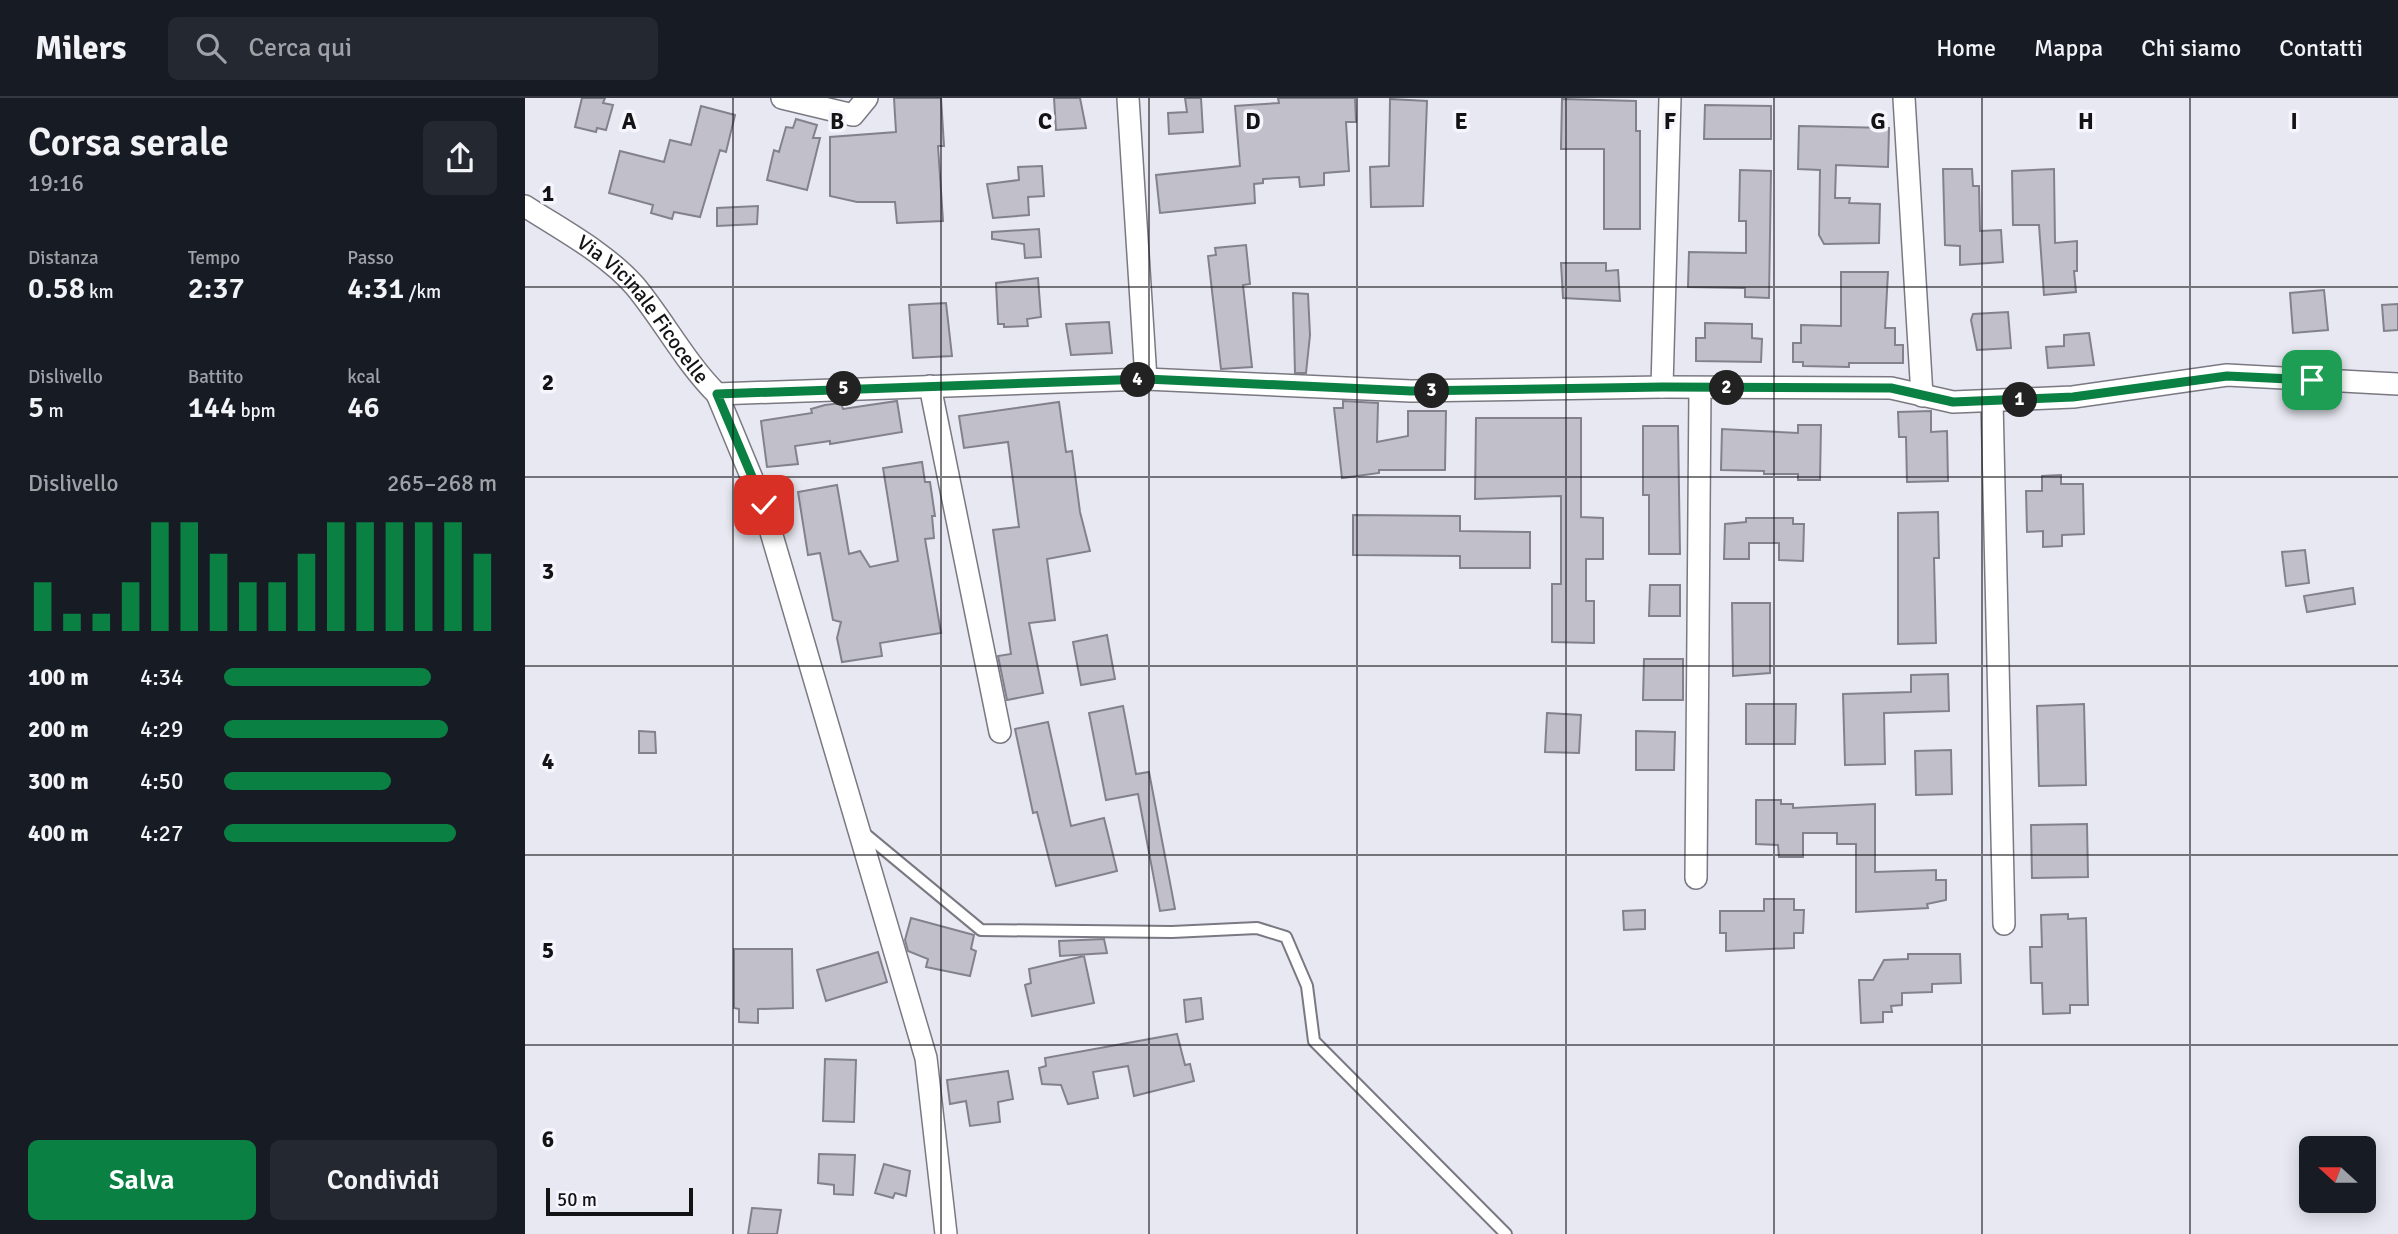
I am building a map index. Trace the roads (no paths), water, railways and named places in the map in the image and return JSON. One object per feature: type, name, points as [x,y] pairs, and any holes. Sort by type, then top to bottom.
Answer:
[{"type":"street","points":[[782,98],[853,115],[867,98]]},
{"type":"street","points":[[1128,98],[1146,379]]},
{"type":"street","points":[[1663,387],[1670,98]]},
{"type":"street","points":[[1904,98],[1922,396]]},
{"type":"street","name":"Via Vicinale Ficocelle","points":[[525,206],[605,259],[634,285],[703,380],[717,394],[1146,379],[1411,391],[1663,387],[1891,388],[1953,402],[2073,397],[2227,376],[2398,384]]},
{"type":"street","points":[[930,386],[1000,732]]},
{"type":"street","points":[[1696,878],[1700,388]]},
{"type":"street","points":[[717,394],[764,505],[926,1058],[946,1229]]},
{"type":"street","points":[[1992,401],[2004,924]]},
{"type":"lane","points":[[859,829],[981,930],[1173,932],[1257,928],[1286,937],[1307,986],[1314,1041],[1506,1234]]}]
